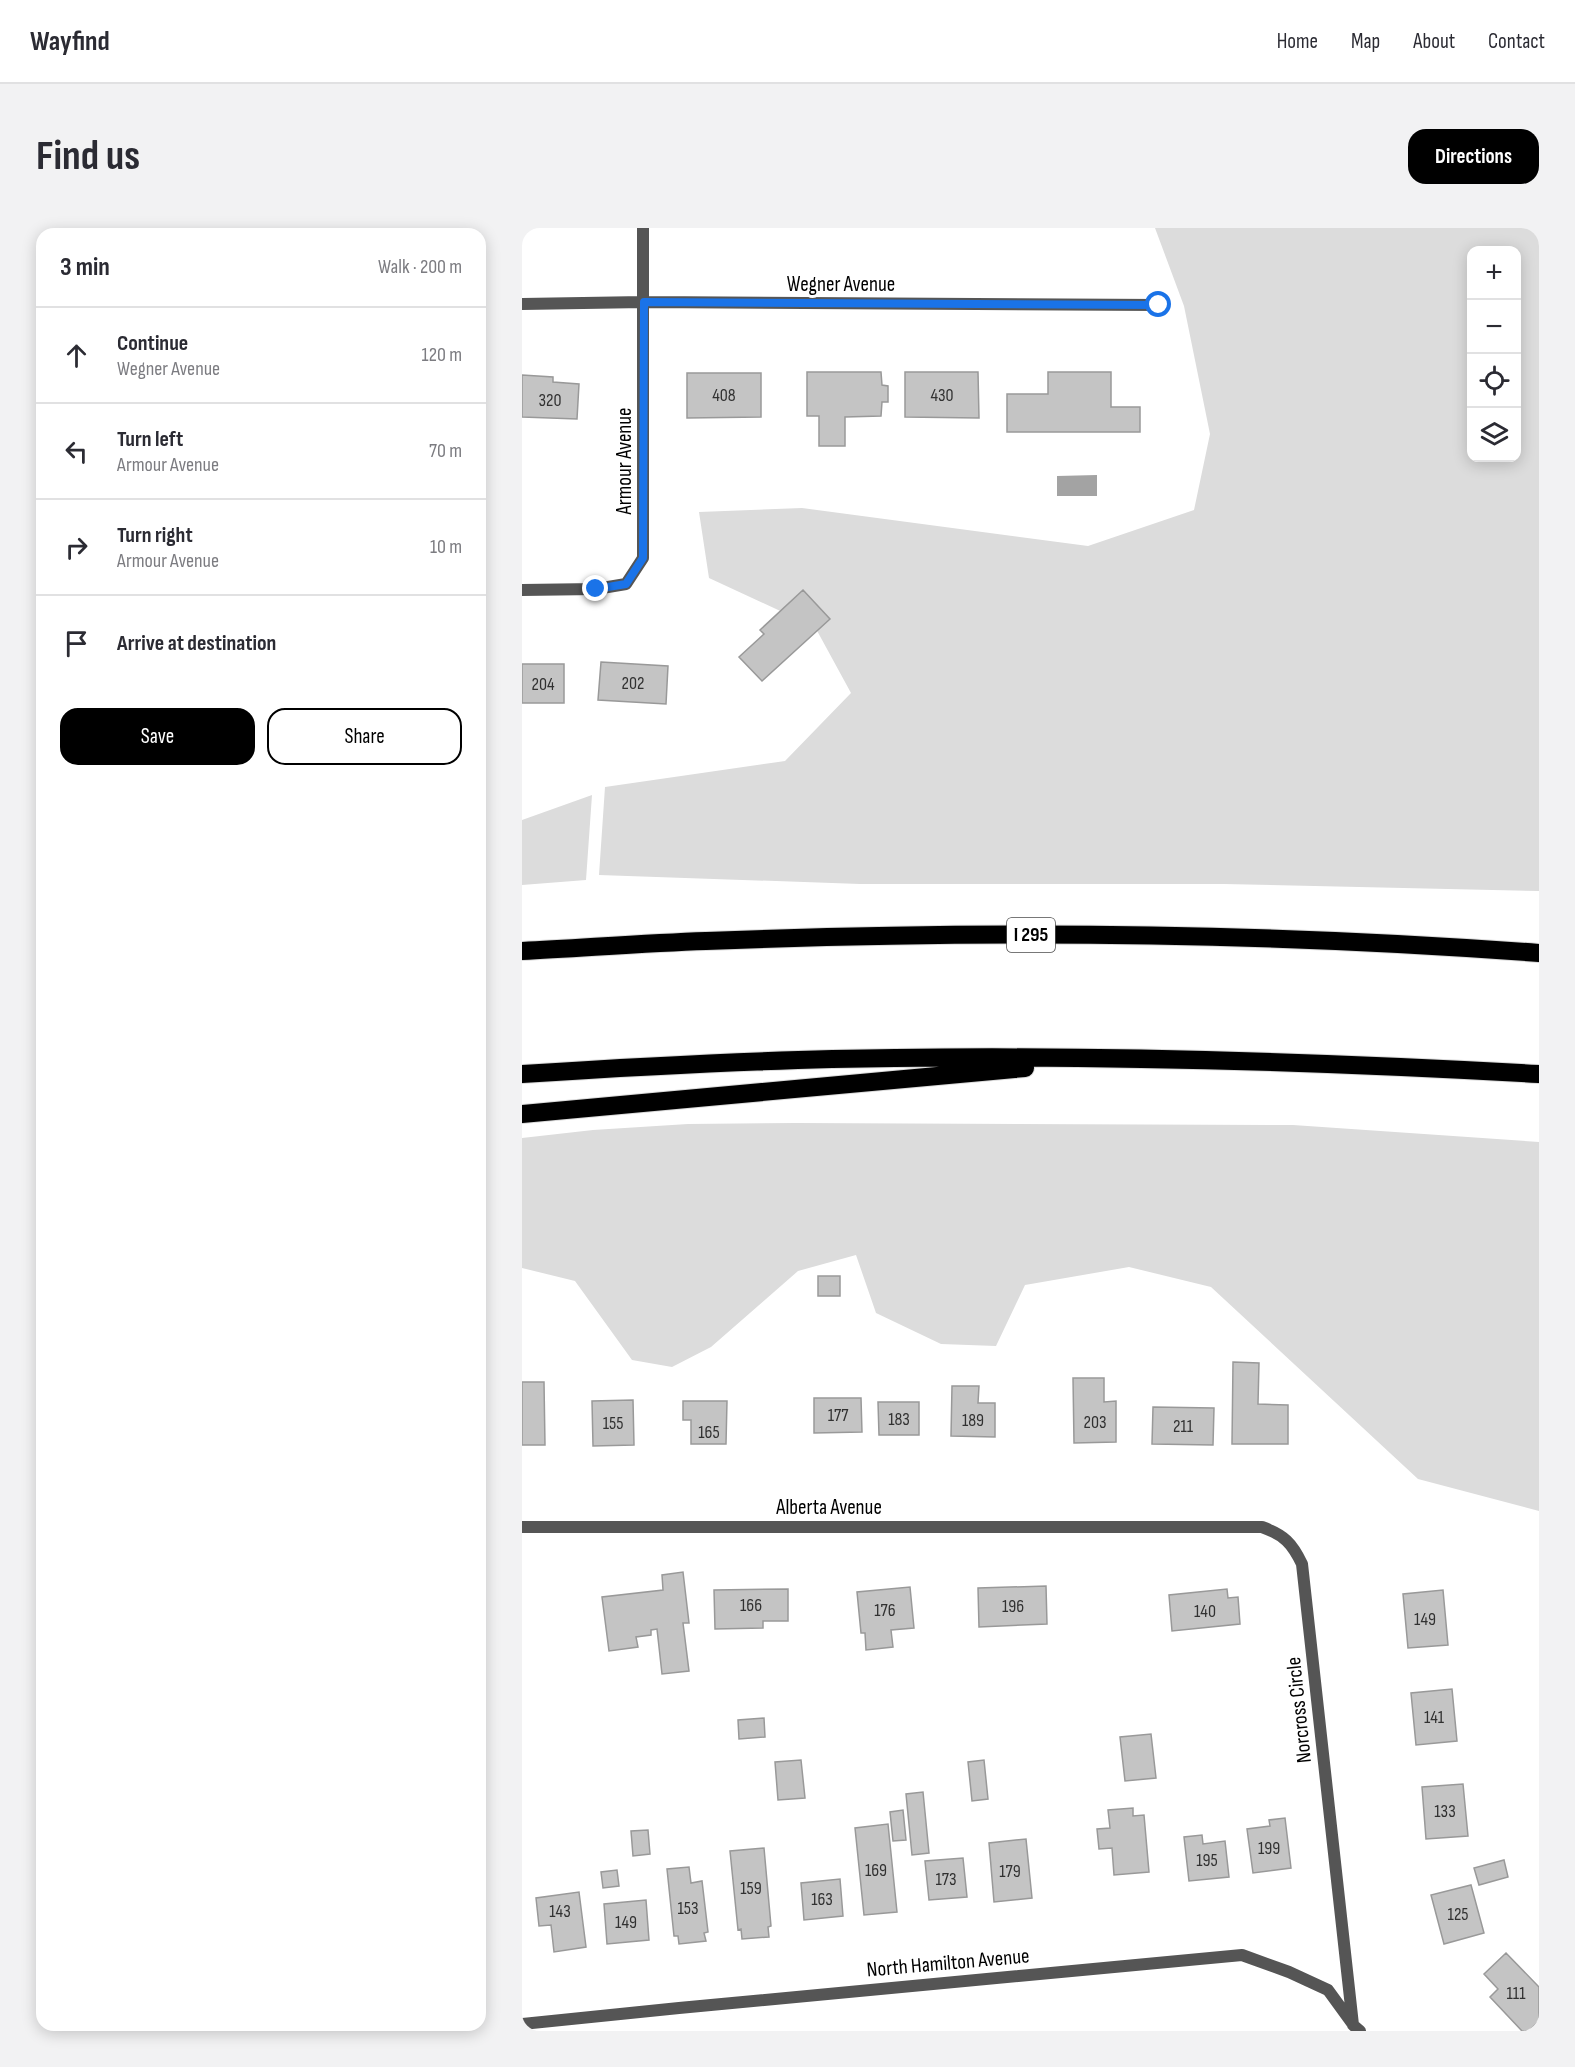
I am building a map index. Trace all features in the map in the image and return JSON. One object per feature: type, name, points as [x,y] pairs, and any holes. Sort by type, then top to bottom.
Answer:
[{"type":"highway","name":"I 295","points":[[522,951],[705,941],[1038,935],[1350,941],[1539,953]]},
{"type":"highway","points":[[522,1074],[685,1064],[883,1058],[1140,1058],[1374,1065],[1539,1074]]},
{"type":"highway","points":[[522,1114],[1140,1058]]},
{"type":"street","name":"Armour Avenue","points":[[522,590],[596,589],[626,584],[643,558],[643,228]]},
{"type":"street","name":"Wegner Avenue","points":[[522,304],[644,302],[1159,305]]},
{"type":"street","name":"Alberta Avenue","points":[[522,1527],[1136,1527]]},
{"type":"street","name":"Norcross Circle","points":[[1136,1527],[1262,1527],[1278,1533],[1294,1547],[1302,1564],[1357,2028]]},
{"type":"street","name":"North Hamilton Avenue","points":[[522,2024],[1242,1955],[1289,1972],[1328,1990],[1357,2028]]},
{"type":"shaded area","points":[[1155,228],[1539,228],[1539,891],[1224,884],[860,884],[599,875],[605,787],[785,761],[851,693],[815,627],[709,578],[699,512],[802,508],[1088,546],[1194,510],[1210,434],[1184,306]]},
{"type":"shaded area","points":[[1097,475],[1097,496],[1057,496],[1057,476]]},
{"type":"shaded area","points":[[592,795],[586,880],[522,885],[522,820]]},
{"type":"shaded area","points":[[688,1124],[1293,1125],[1539,1142],[1539,1511],[1418,1479],[1211,1287],[1129,1267],[1025,1285],[996,1346],[941,1344],[876,1313],[856,1255],[798,1271],[711,1347],[672,1367],[632,1360],[575,1281],[522,1268],[522,1138],[593,1130]]},
{"type":"building","points":[[807,372],[881,372],[882,385],[888,386],[888,402],[882,402],[881,416],[845,417],[845,446],[819,446],[819,416],[807,416]]},
{"type":"building","points":[[905,372],[978,372],[979,418],[905,417]]},
{"type":"building","points":[[1048,372],[1111,372],[1111,407],[1140,407],[1140,432],[1007,432],[1007,394],[1048,394]]},
{"type":"building","points":[[687,373],[761,373],[761,417],[687,418]]},
{"type":"building","points":[[522,375],[553,377],[553,382],[579,384],[577,419],[522,417]]},
{"type":"building","points":[[803,590],[830,619],[762,681],[739,657],[764,634],[760,630]]},
{"type":"building","points":[[601,662],[668,666],[666,704],[598,700]]},
{"type":"building","points":[[522,664],[564,664],[564,703],[522,703]]},
{"type":"building","points":[[818,1276],[840,1276],[840,1296],[818,1296]]},
{"type":"building","points":[[1233,1362],[1259,1363],[1258,1404],[1288,1405],[1288,1444],[1232,1444]]},
{"type":"building","points":[[1073,1378],[1104,1378],[1104,1402],[1116,1401],[1116,1442],[1074,1443]]},
{"type":"building","points":[[522,1382],[544,1382],[545,1445],[522,1445]]},
{"type":"building","points":[[952,1386],[979,1386],[978,1403],[995,1403],[995,1437],[951,1436]]},
{"type":"building","points":[[814,1398],[861,1398],[862,1432],[814,1433]]},
{"type":"building","points":[[633,1400],[634,1445],[593,1446],[592,1401]]},
{"type":"building","points":[[683,1401],[727,1401],[726,1444],[691,1444],[691,1420],[683,1420]]},
{"type":"building","points":[[878,1402],[919,1402],[919,1435],[879,1435]]},
{"type":"building","points":[[1153,1407],[1214,1408],[1213,1445],[1152,1444]]},
{"type":"building","points":[[683,1572],[689,1623],[683,1623],[689,1671],[662,1674],[657,1629],[651,1630],[651,1635],[636,1637],[638,1647],[609,1651],[602,1597],[663,1590],[662,1575]]},
{"type":"building","points":[[1046,1586],[1047,1624],[979,1627],[978,1588]]},
{"type":"building","points":[[910,1587],[914,1628],[891,1630],[893,1647],[866,1650],[865,1633],[861,1633],[857,1592]]},
{"type":"building","points":[[788,1589],[788,1621],[763,1621],[763,1628],[715,1629],[714,1590]]},
{"type":"building","points":[[1227,1589],[1228,1598],[1238,1597],[1240,1624],[1172,1631],[1169,1595]]},
{"type":"building","points":[[1443,1590],[1448,1645],[1408,1648],[1403,1594]]},
{"type":"building","points":[[1452,1689],[1457,1741],[1416,1745],[1411,1693]]},
{"type":"building","points":[[764,1718],[765,1737],[739,1739],[738,1720]]},
{"type":"building","points":[[1151,1734],[1156,1778],[1125,1781],[1120,1737]]},
{"type":"building","points":[[801,1760],[805,1798],[778,1800],[775,1762]]},
{"type":"building","points":[[984,1760],[988,1799],[972,1801],[968,1762]]},
{"type":"building","points":[[1463,1784],[1468,1836],[1426,1839],[1422,1787]]},
{"type":"building","points":[[923,1792],[929,1853],[912,1855],[906,1794]]},
{"type":"building","points":[[1133,1808],[1133,1816],[1144,1815],[1149,1872],[1114,1875],[1112,1848],[1099,1849],[1097,1829],[1110,1828],[1108,1810]]},
{"type":"building","points":[[903,1810],[906,1840],[893,1841],[890,1812]]},
{"type":"building","points":[[1285,1818],[1291,1868],[1253,1873],[1247,1829],[1270,1826],[1269,1820]]},
{"type":"building","points":[[888,1824],[897,1912],[864,1915],[855,1828]]},
{"type":"building","points":[[648,1830],[650,1854],[633,1856],[631,1831]]},
{"type":"building","points":[[1202,1835],[1203,1844],[1225,1841],[1229,1877],[1189,1881],[1184,1837]]},
{"type":"building","points":[[1026,1839],[1032,1898],[994,1902],[989,1843]]},
{"type":"building","points":[[764,1848],[771,1926],[768,1927],[769,1937],[742,1939],[741,1929],[738,1930],[730,1851]]},
{"type":"building","points":[[963,1858],[967,1897],[929,1900],[925,1861]]},
{"type":"building","points":[[1504,1860],[1508,1877],[1479,1885],[1474,1868]]},
{"type":"building","points":[[689,1867],[691,1883],[702,1881],[708,1932],[704,1933],[706,1941],[679,1944],[678,1936],[674,1936],[667,1869]]},
{"type":"building","points":[[617,1870],[619,1886],[603,1888],[601,1872]]},
{"type":"building","points":[[840,1879],[843,1916],[804,1920],[801,1883]]},
{"type":"building","points":[[1471,1885],[1484,1933],[1444,1944],[1431,1895]]},
{"type":"building","points":[[579,1892],[586,1947],[554,1952],[551,1925],[539,1926],[536,1898]]},
{"type":"building","points":[[646,1900],[649,1940],[607,1944],[604,1904]]},
{"type":"building","points":[[1506,1953],[1539,1987],[1539,2021],[1529,2031],[1522,2031],[1490,1997],[1498,1989],[1484,1974]]},
{"type":"route","points":[[596,589],[626,584],[643,558],[644,302],[1159,305]]}]
